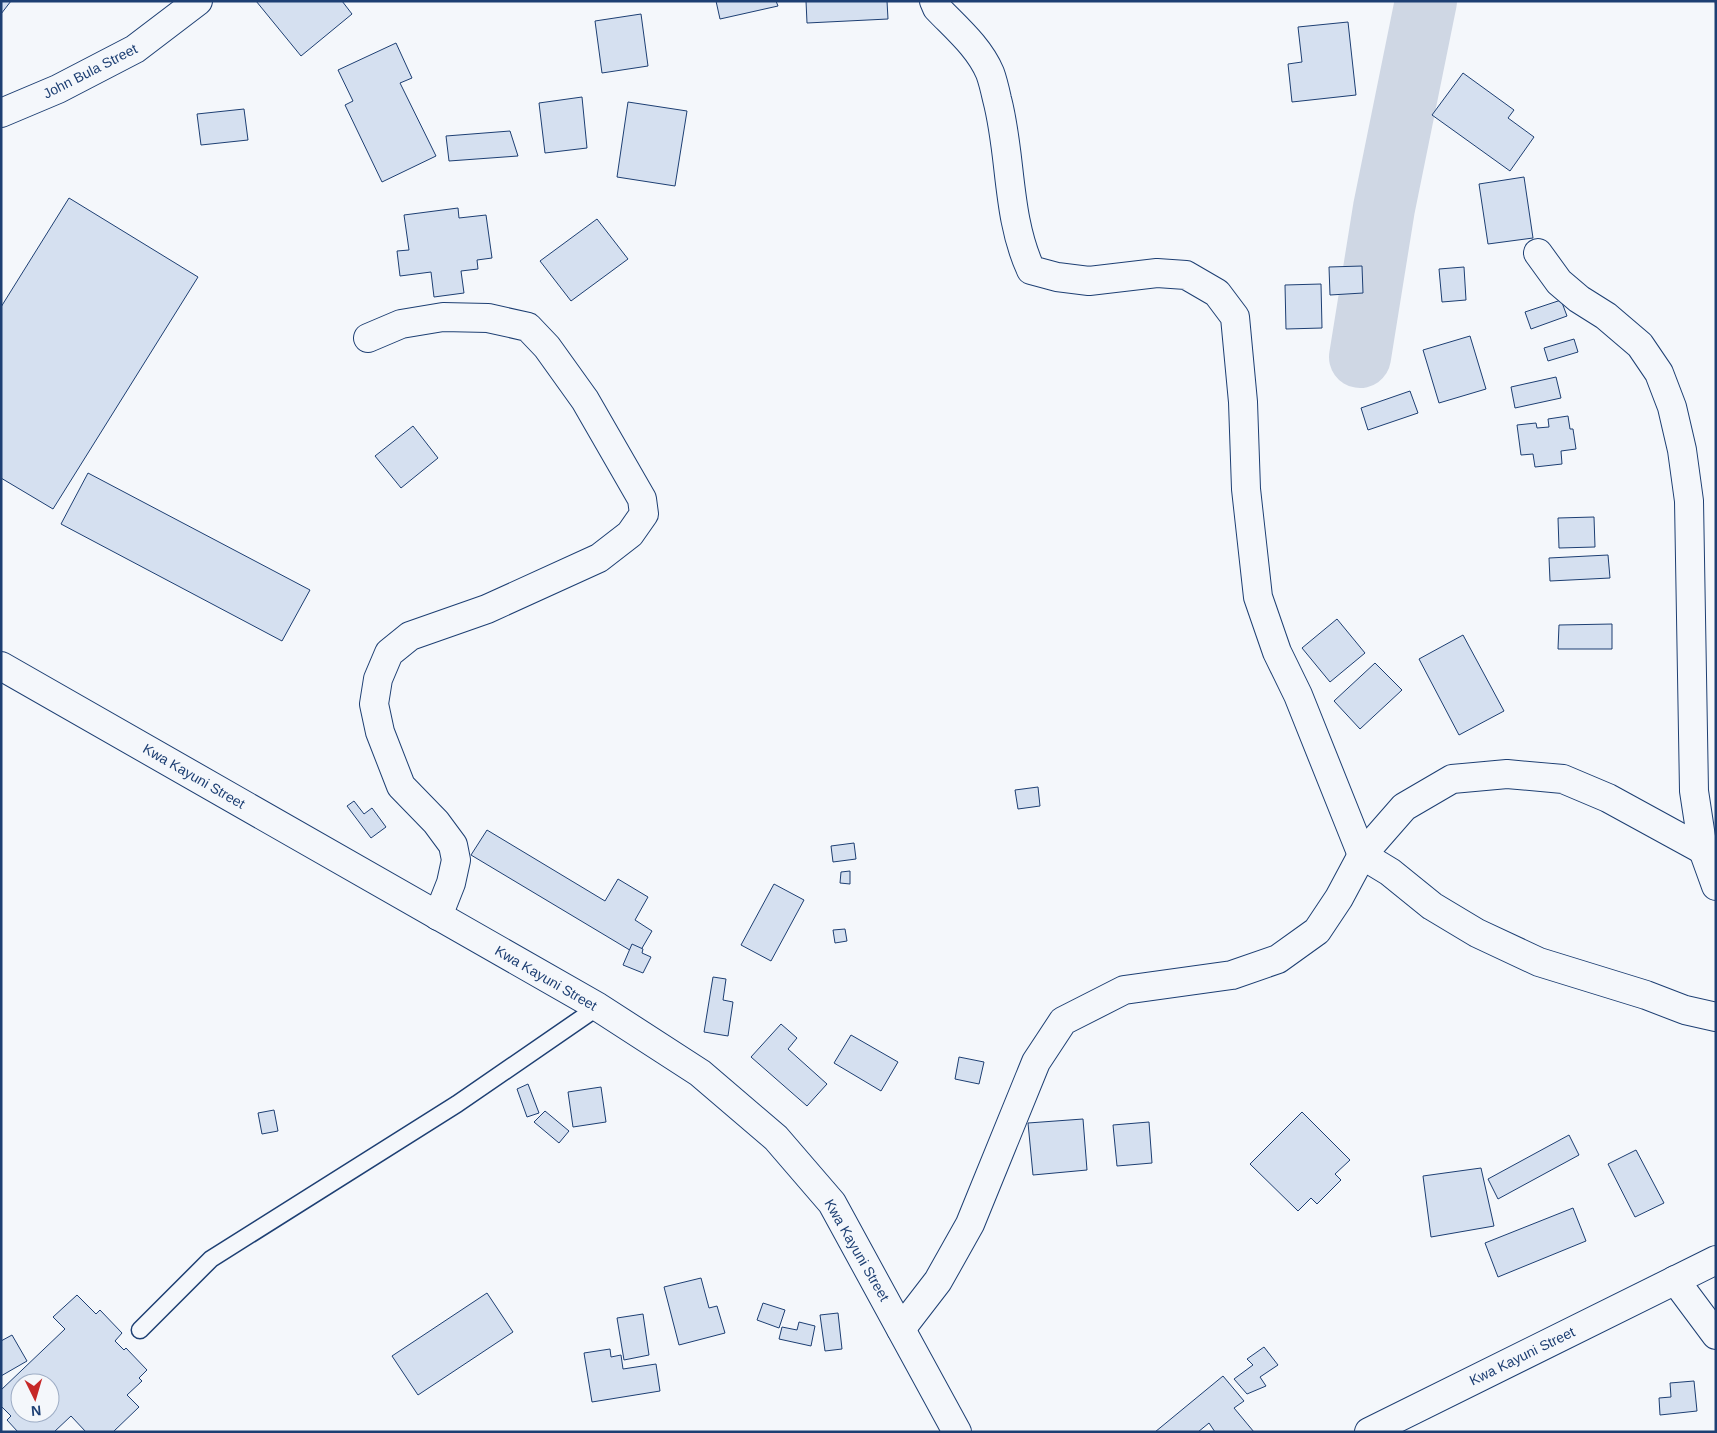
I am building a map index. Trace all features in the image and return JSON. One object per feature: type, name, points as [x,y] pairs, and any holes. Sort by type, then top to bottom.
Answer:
[{"type":"street","name":"John Bula Street","points":[[1,113],[58,89],[135,49],[198,1]]},
{"type":"street","points":[[934,1],[937,8],[979,53],[990,74],[1003,123],[1015,224],[1022,251],[1031,270],[1057,277],[1089,281],[1157,273],[1186,275],[1217,293],[1235,317],[1243,402],[1246,489],[1258,597],[1276,652],[1298,695],[1362,855],[1390,872],[1432,906],[1477,934],[1540,962],[1646,995],[1685,1010],[1716,1017]]},
{"type":"street","points":[[1538,253],[1559,282],[1579,299],[1606,316],[1640,345],[1659,373],[1672,407],[1682,450],[1689,501],[1694,791],[1703,850],[1716,886]]},
{"type":"street","points":[[368,338],[401,324],[443,316],[488,318],[528,326],[547,347],[585,400],[642,499],[644,514],[630,534],[599,558],[487,609],[410,636],[389,653],[378,678],[374,704],[380,732],[401,786],[436,822],[452,845],[456,860],[451,883],[438,916]]},
{"type":"street","name":"Kwa Kayuni Street","points":[[1,666],[598,1008],[700,1073],[776,1138],[832,1203],[957,1432]]},
{"type":"street","points":[[901,1328],[938,1281],[970,1224],[1036,1062],[1063,1021],[1124,990],[1232,975],[1278,959],[1317,931],[1339,898],[1362,855],[1404,807],[1452,779],[1507,774],[1563,779],[1608,798],[1703,850]]},
{"type":"street","name":"Kwa Kayuni Street","points":[[1369,1432],[1716,1260]]},
{"type":"street","points":[[1675,1280],[1716,1335]]},
{"type":"lane","points":[[140,1330],[211,1259],[457,1104],[598,1008]]},
{"type":"building","points":[[1,1],[11,1],[1,14]]},
{"type":"building","points":[[256,1],[342,1],[352,14],[301,56]]},
{"type":"building","points":[[716,1],[776,1],[778,6],[720,19]]},
{"type":"building","points":[[806,1],[887,1],[888,19],[807,23]]},
{"type":"building","points":[[641,14],[648,66],[602,73],[595,21]]},
{"type":"building","points":[[1348,22],[1356,95],[1292,102],[1288,64],[1302,62],[1298,27]]},
{"type":"building","points":[[396,43],[412,78],[400,83],[436,156],[382,182],[345,105],[353,101],[338,70]]},
{"type":"building","points":[[1463,73],[1514,110],[1508,118],[1534,137],[1510,171],[1432,115]]},
{"type":"building","points":[[582,97],[587,148],[545,153],[539,103]]},
{"type":"building","points":[[628,102],[687,111],[675,186],[617,177]]},
{"type":"building","points":[[244,109],[248,140],[201,145],[197,114]]},
{"type":"building","points":[[510,131],[518,156],[449,161],[446,136]]},
{"type":"building","points":[[1524,177],[1533,238],[1488,244],[1479,184]]},
{"type":"building","points":[[69,198],[198,277],[53,509],[1,478],[1,307]]},
{"type":"building","points":[[458,208],[459,218],[486,215],[492,258],[477,260],[478,269],[461,271],[464,293],[434,297],[431,272],[400,276],[397,251],[409,250],[404,215]]},
{"type":"building","points":[[597,219],[628,259],[571,301],[540,261]]},
{"type":"building","points":[[1362,266],[1363,293],[1330,295],[1329,267]]},
{"type":"building","points":[[1464,267],[1466,300],[1442,302],[1439,269]]},
{"type":"building","points":[[1321,284],[1322,328],[1286,329],[1285,285]]},
{"type":"building","points":[[1561,300],[1567,316],[1531,329],[1525,312]]},
{"type":"building","points":[[1470,336],[1486,389],[1439,403],[1423,350]]},
{"type":"building","points":[[1574,339],[1578,352],[1548,361],[1544,348]]},
{"type":"building","points":[[1556,377],[1561,398],[1515,408],[1511,387]]},
{"type":"building","points":[[1410,391],[1418,413],[1368,430],[1361,408]]},
{"type":"building","points":[[1568,416],[1570,429],[1573,429],[1576,449],[1561,451],[1562,464],[1535,467],[1533,454],[1521,455],[1517,425],[1536,423],[1537,428],[1549,427],[1548,419]]},
{"type":"building","points":[[413,426],[438,458],[401,488],[375,456]]},
{"type":"building","points":[[88,473],[310,590],[282,641],[61,524]]},
{"type":"building","points":[[1594,517],[1595,547],[1559,548],[1558,518]]},
{"type":"building","points":[[1608,555],[1610,578],[1550,581],[1549,558]]},
{"type":"building","points":[[1337,619],[1365,653],[1330,682],[1302,648]]},
{"type":"building","points":[[1612,624],[1612,649],[1558,649],[1559,625]]},
{"type":"building","points":[[1463,635],[1504,711],[1459,735],[1419,659]]},
{"type":"building","points":[[1375,663],[1402,690],[1360,729],[1334,701]]},
{"type":"building","points":[[1038,787],[1040,806],[1018,809],[1015,790]]},
{"type":"building","points":[[354,801],[364,814],[372,808],[386,827],[371,838],[347,806]]},
{"type":"building","points":[[487,830],[605,901],[618,879],[648,897],[635,920],[652,931],[638,955],[471,855]]},
{"type":"building","points":[[854,843],[856,859],[833,862],[831,846]]},
{"type":"building","points":[[850,871],[850,884],[840,883],[841,872]]},
{"type":"building","points":[[774,884],[804,900],[771,961],[741,945]]},
{"type":"building","points":[[845,929],[847,941],[835,943],[833,930]]},
{"type":"building","points":[[632,944],[643,949],[642,953],[651,957],[643,973],[623,965]]},
{"type":"building","points":[[713,977],[726,979],[723,1000],[733,1002],[728,1036],[704,1032]]},
{"type":"building","points":[[781,1024],[797,1038],[788,1049],[827,1084],[807,1106],[751,1057]]},
{"type":"building","points":[[851,1035],[898,1062],[881,1091],[834,1063]]},
{"type":"building","points":[[959,1057],[984,1062],[979,1084],[955,1079]]},
{"type":"building","points":[[528,1084],[539,1113],[527,1117],[517,1089]]},
{"type":"building","points":[[601,1087],[606,1122],[573,1127],[568,1092]]},
{"type":"building","points":[[274,1110],[278,1131],[262,1134],[258,1113]]},
{"type":"building","points":[[545,1111],[569,1131],[559,1143],[534,1122]]},
{"type":"building","points":[[1302,1112],[1350,1160],[1335,1174],[1341,1180],[1317,1204],[1311,1198],[1298,1211],[1250,1164]]},
{"type":"building","points":[[1083,1119],[1087,1170],[1033,1175],[1028,1123]]},
{"type":"building","points":[[1149,1122],[1152,1163],[1117,1166],[1113,1125]]},
{"type":"building","points":[[1569,1135],[1579,1155],[1498,1199],[1488,1179]]},
{"type":"building","points":[[1636,1150],[1664,1203],[1635,1217],[1608,1164]]},
{"type":"building","points":[[1481,1168],[1494,1226],[1431,1237],[1423,1176]]},
{"type":"building","points":[[1573,1208],[1586,1241],[1498,1277],[1485,1243]]},
{"type":"building","points":[[701,1278],[709,1308],[717,1306],[725,1333],[679,1345],[664,1287]]},
{"type":"building","points":[[487,1293],[513,1332],[418,1395],[392,1356]]},
{"type":"building","points":[[77,1295],[96,1314],[100,1310],[122,1333],[115,1341],[124,1350],[126,1348],[147,1370],[139,1378],[142,1381],[127,1395],[139,1407],[113,1432],[86,1432],[71,1416],[54,1432],[18,1432],[7,1420],[10,1417],[10,1423],[60,1423],[60,1373],[19,1373],[65,1329],[53,1317]]},
{"type":"building","points":[[763,1303],[785,1310],[779,1328],[757,1320]]},
{"type":"building","points":[[838,1313],[842,1349],[825,1351],[820,1315]]},
{"type":"building","points":[[643,1314],[649,1355],[624,1360],[617,1318]]},
{"type":"building","points":[[799,1322],[815,1326],[811,1346],[779,1339],[782,1327],[797,1330]]},
{"type":"building","points":[[12,1335],[27,1361],[1,1376],[1,1341]]},
{"type":"building","points":[[1264,1347],[1278,1365],[1260,1377],[1266,1386],[1247,1394],[1234,1379],[1253,1365],[1247,1359]]},
{"type":"building","points":[[610,1349],[611,1357],[621,1355],[623,1369],[656,1364],[660,1391],[592,1402],[584,1353]]},
{"type":"building","points":[[1223,1376],[1244,1401],[1234,1408],[1254,1432],[1215,1432],[1209,1423],[1198,1432],[1155,1432]]},
{"type":"building","points":[[10,1381],[10,1415],[1,1406],[1,1390]]},
{"type":"building","points":[[1694,1381],[1697,1411],[1660,1415],[1659,1398],[1671,1397],[1670,1383]]},
{"type":"waterway","points":[[1360,357],[1384,208],[1426,1]]},
{"type":"power","points":[[1715,1],[1716,9]]}]
